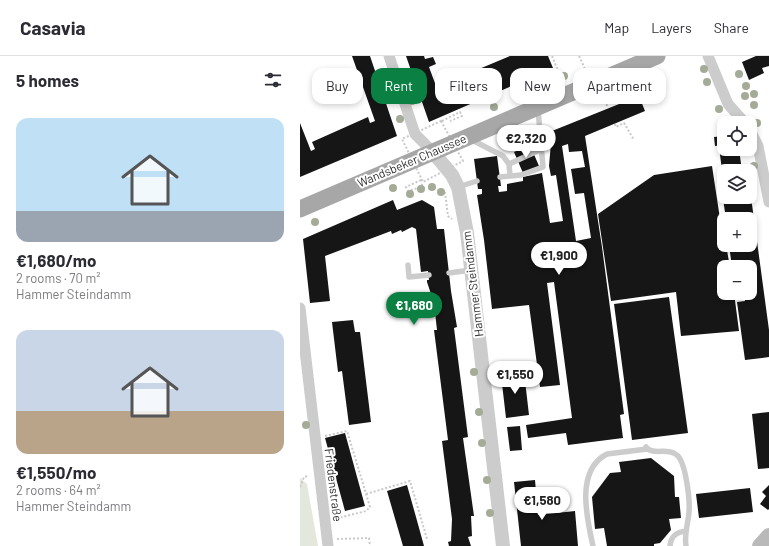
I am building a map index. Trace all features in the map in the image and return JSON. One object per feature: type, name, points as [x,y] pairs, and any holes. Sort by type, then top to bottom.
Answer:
[{"type":"main road","name":"Wandsbeker Chaussee","points":[[629,68],[657,56]]},
{"type":"main road","name":"Wandsbeker Chaussee","points":[[300,209],[573,92]]},
{"type":"main road","points":[[760,546],[769,536]]},
{"type":"street","points":[[389,56],[415,134],[432,151]]},
{"type":"street","points":[[708,56],[728,104],[739,116]]},
{"type":"street","points":[[757,144],[769,202]]},
{"type":"street","name":"Hammer Steindamm","points":[[432,151],[452,175],[458,187],[467,233],[503,546]]},
{"type":"street","name":"Friedenstraße","points":[[300,308],[327,542]]},
{"type":"lane","points":[[500,177],[521,175],[543,167],[538,106]]},
{"type":"lane","points":[[467,137],[503,156],[510,164],[510,176]]},
{"type":"lane","points":[[510,164],[542,150]]},
{"type":"lane","points":[[458,187],[476,181]]},
{"type":"lane","points":[[408,265],[409,277],[428,275]]},
{"type":"lane","points":[[450,273],[472,270]]},
{"type":"lane","points":[[593,546],[585,489],[589,474],[601,458],[607,454],[646,448],[654,452],[672,452],[681,460],[689,507],[686,546]]},
{"type":"lane","points":[[670,546],[675,534],[686,531]]},
{"type":"path","points":[[552,56],[567,94]]},
{"type":"path","points":[[579,56],[584,68]]},
{"type":"path","points":[[427,128],[460,112],[462,116],[450,121]]},
{"type":"path","points":[[441,122],[444,127]]},
{"type":"path","points":[[615,124],[616,127],[624,123],[634,140]]},
{"type":"path","points":[[460,162],[463,161],[462,159]]},
{"type":"path","points":[[420,176],[423,182]]},
{"type":"path","points":[[421,180],[406,187],[408,191],[421,186],[423,182],[431,177]]},
{"type":"path","points":[[444,192],[448,216]]},
{"type":"path","points":[[314,439],[347,431],[370,507],[366,511],[324,522]]},
{"type":"path","points":[[300,487],[304,477],[318,474]]},
{"type":"path","points":[[366,494],[410,481],[427,539]]},
{"type":"path","points":[[327,542],[369,538],[370,546]]},
{"type":"shaded area","points":[[300,478],[307,484],[318,546],[300,546]]},
{"type":"building","points":[[352,56],[370,56],[374,68],[371,68],[371,104],[386,104],[397,136],[300,177],[300,123],[311,151],[315,149],[312,142],[368,117],[370,123],[375,121],[363,87],[363,68],[356,68]]},
{"type":"building","points":[[406,56],[424,56],[425,59],[433,57],[436,64],[429,67],[435,83],[435,104],[470,104],[429,122],[423,104],[427,104],[427,68],[410,68]]},
{"type":"building","points":[[510,56],[548,56],[553,68],[510,68],[510,87],[502,90],[502,68],[481,68]]},
{"type":"building","points":[[756,56],[769,56],[769,66],[762,68],[764,73],[749,80],[742,62]]},
{"type":"building","points":[[619,104],[642,104],[645,111],[585,136],[602,247],[624,414],[620,415],[623,438],[568,445],[566,433],[528,438],[526,425],[572,418],[554,282],[547,283],[560,385],[540,387],[529,305],[492,309],[477,195],[482,194],[482,189],[478,189],[474,159],[497,156],[501,186],[498,186],[499,192],[507,191],[507,184],[523,181],[523,177],[542,173],[550,223],[563,221],[556,175],[551,176],[549,166],[552,131]],"holes":[[[568,144],[569,152],[582,151],[585,167],[571,169],[575,194],[584,193],[591,238],[576,241],[562,146]]]},
{"type":"building","points":[[714,137],[717,137],[717,146],[715,146]]},
{"type":"building","points":[[530,145],[539,166],[523,173],[514,152]]},
{"type":"building","points":[[720,156],[740,156],[741,164],[721,164]]},
{"type":"building","points":[[712,166],[719,212],[717,212],[717,252],[727,252],[729,260],[717,260],[717,300],[735,300],[739,331],[681,336],[676,292],[611,301],[598,214],[654,175]]},
{"type":"building","points":[[393,200],[397,210],[422,200],[434,207],[437,229],[444,229],[451,291],[457,327],[454,328],[468,437],[463,438],[474,516],[471,516],[472,536],[468,537],[471,546],[449,546],[448,542],[451,541],[452,519],[442,441],[448,440],[434,330],[437,330],[434,303],[427,282],[427,280],[429,280],[428,271],[421,272],[416,229],[412,227],[402,232],[401,230],[392,234],[391,231],[325,256],[330,301],[310,303],[303,239]]},
{"type":"building","points":[[724,204],[752,204],[753,212],[725,212]]},
{"type":"building","points":[[757,241],[769,330],[769,357],[745,360],[737,302],[745,300],[757,300],[757,260],[731,260],[730,252],[757,252]]},
{"type":"building","points":[[669,297],[688,433],[632,440],[614,304]]},
{"type":"building","points":[[353,320],[355,332],[360,332],[371,422],[349,425],[342,371],[338,372],[332,322]]},
{"type":"building","points":[[524,372],[529,415],[506,418],[501,375]]},
{"type":"building","points":[[769,412],[769,468],[758,469],[752,414]]},
{"type":"building","points":[[520,426],[522,450],[510,451],[507,427]]},
{"type":"building","points":[[345,433],[365,506],[345,511],[325,438]]},
{"type":"building","points":[[651,458],[674,476],[675,497],[679,497],[681,518],[669,519],[671,530],[660,543],[654,544],[654,546],[607,546],[604,528],[595,529],[592,497],[610,473],[621,472],[619,462]]},
{"type":"building","points":[[535,480],[538,515],[575,511],[578,546],[521,546],[514,482]]},
{"type":"building","points":[[407,485],[424,546],[403,546],[387,491]]},
{"type":"building","points":[[769,485],[768,510],[760,504],[766,496],[762,492]]},
{"type":"building","points":[[750,488],[753,512],[699,518],[696,494]]}]
